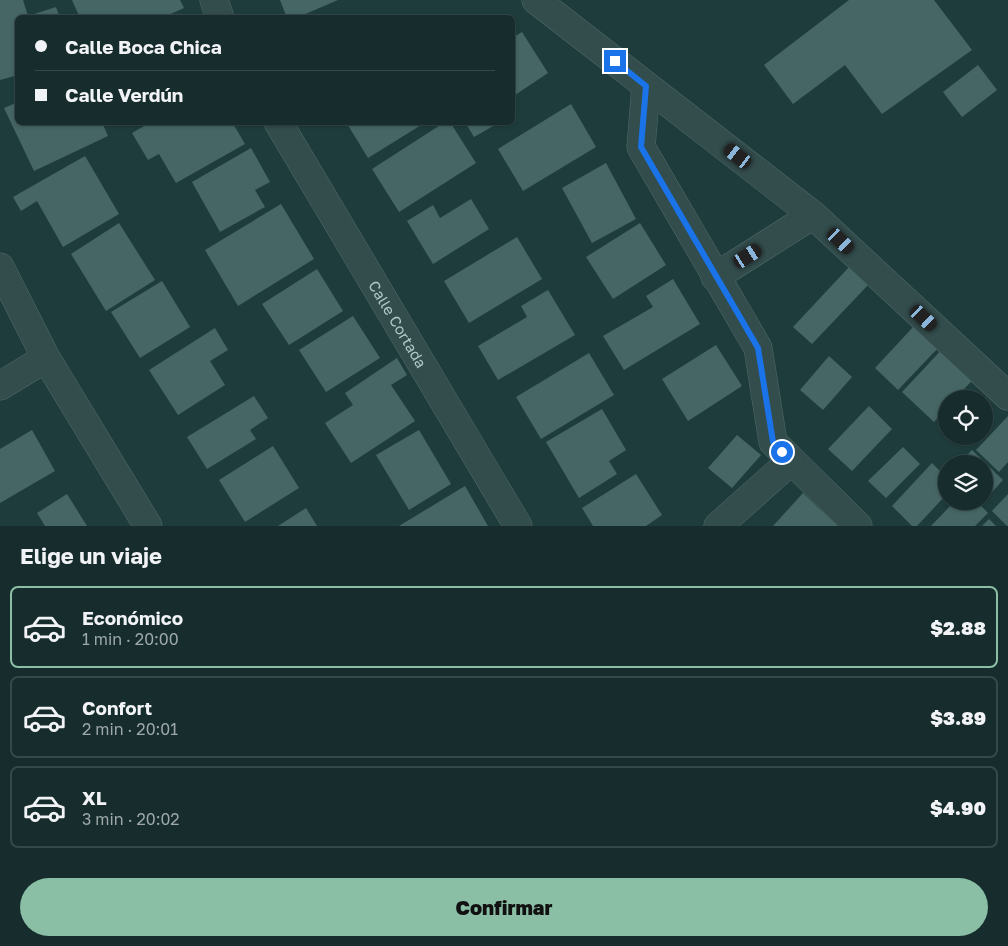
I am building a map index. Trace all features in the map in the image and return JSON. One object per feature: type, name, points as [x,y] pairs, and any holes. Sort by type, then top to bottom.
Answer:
[{"type":"street","points":[[214,0],[219,15]]},
{"type":"street","points":[[536,0],[813,215],[1008,396]]},
{"type":"street","points":[[646,86],[641,147],[758,348],[773,442],[858,526]]},
{"type":"street","name":"Calle Cortada","points":[[280,125],[518,526]]},
{"type":"street","points":[[716,277],[813,215]]},
{"type":"street","points":[[0,267],[46,358],[148,526]]},
{"type":"street","points":[[0,386],[46,358]]},
{"type":"street","points":[[718,526],[791,461]]},
{"type":"building","points":[[0,0],[23,0],[28,15],[15,15],[15,76],[0,80]]},
{"type":"building","points":[[72,0],[180,0],[184,8],[169,15],[79,15]]},
{"type":"building","points":[[280,0],[338,0],[303,15],[286,15]]},
{"type":"building","points":[[849,0],[934,0],[972,50],[882,114],[845,65],[793,104],[764,65]]},
{"type":"building","points":[[56,7],[59,15],[31,15]]},
{"type":"building","points":[[522,32],[548,73],[515,95],[515,36]]},
{"type":"building","points":[[978,65],[997,90],[962,117],[943,92]]},
{"type":"building","points":[[15,103],[15,125],[103,125],[108,136],[34,171],[4,108]]},
{"type":"building","points":[[571,104],[596,147],[523,191],[498,149]]},
{"type":"building","points":[[146,125],[234,125],[245,144],[176,183],[159,154],[148,160],[132,133]]},
{"type":"building","points":[[348,125],[421,125],[368,158]]},
{"type":"building","points":[[440,125],[452,125],[476,163],[399,212],[372,169]]},
{"type":"building","points":[[467,125],[495,125],[474,137]]},
{"type":"building","points":[[251,148],[270,182],[255,190],[265,207],[220,232],[192,182]]},
{"type":"building","points":[[85,156],[119,214],[63,247],[37,201],[21,211],[13,197]]},
{"type":"building","points":[[606,163],[636,219],[592,243],[562,188]]},
{"type":"building","points":[[471,199],[489,229],[433,264],[407,221],[433,205],[440,218]]},
{"type":"building","points":[[281,204],[314,259],[238,306],[205,250]]},
{"type":"building","points":[[119,223],[155,280],[106,311],[71,254]]},
{"type":"building","points":[[640,223],[666,265],[613,299],[586,257]]},
{"type":"building","points":[[517,237],[542,279],[469,323],[444,281]]},
{"type":"building","points":[[850,266],[869,284],[812,344],[793,327]]},
{"type":"building","points":[[317,269],[343,311],[289,345],[262,304]]},
{"type":"building","points":[[673,279],[700,324],[624,370],[603,336],[653,307],[646,296]]},
{"type":"building","points":[[162,281],[190,327],[140,358],[111,312]]},
{"type":"building","points":[[548,290],[575,335],[498,380],[478,346],[527,317],[521,306]]},
{"type":"building","points":[[353,316],[380,358],[326,392],[299,350]]},
{"type":"building","points":[[915,325],[939,347],[898,390],[875,368]]},
{"type":"building","points":[[215,328],[228,350],[210,361],[225,385],[178,415],[149,370]]},
{"type":"building","points":[[716,345],[742,386],[688,421],[662,379]]},
{"type":"building","points":[[946,345],[978,374],[963,390],[938,390],[938,417],[934,422],[902,392]]},
{"type":"building","points":[[589,353],[614,395],[541,439],[516,397]]},
{"type":"building","points":[[829,356],[852,377],[823,410],[800,390]]},
{"type":"building","points":[[397,358],[407,375],[391,385],[415,421],[351,463],[325,423],[353,405],[345,393]]},
{"type":"building","points":[[254,396],[268,418],[250,430],[256,439],[207,469],[187,437]]},
{"type":"building","points":[[869,406],[892,429],[852,471],[828,449]]},
{"type":"building","points":[[602,409],[626,450],[609,461],[617,474],[579,498],[546,442]]},
{"type":"building","points":[[1008,416],[1008,462],[999,472],[993,466],[993,455],[981,455],[976,450],[981,445],[993,445],[993,432]]},
{"type":"building","points":[[32,430],[55,471],[0,503],[0,449]]},
{"type":"building","points":[[419,430],[451,484],[409,510],[376,455]]},
{"type":"building","points":[[737,435],[761,455],[732,488],[708,468]]},
{"type":"building","points":[[273,446],[299,488],[245,522],[219,480]]},
{"type":"building","points":[[903,447],[920,464],[886,498],[868,481]]},
{"type":"building","points":[[972,450],[977,455],[967,455]]},
{"type":"building","points":[[932,463],[938,469],[938,504],[917,526],[912,526],[892,506]]},
{"type":"building","points":[[993,470],[1003,480],[993,491]]},
{"type":"building","points":[[636,474],[662,515],[646,526],[593,526],[582,508]]},
{"type":"building","points":[[465,486],[488,526],[399,526]]},
{"type":"building","points":[[803,493],[838,526],[773,526]]},
{"type":"building","points":[[67,494],[87,526],[45,526],[37,513]]},
{"type":"building","points":[[1008,494],[1008,526],[992,511]]},
{"type":"building","points":[[306,508],[317,526],[278,526]]},
{"type":"building","points":[[946,510],[985,510],[988,513],[975,526],[931,526]]},
{"type":"building","points":[[989,519],[996,526],[982,526]]},
{"type":"route","points":[[615,61],[646,86],[641,147],[758,348],[773,442],[782,452]]}]
